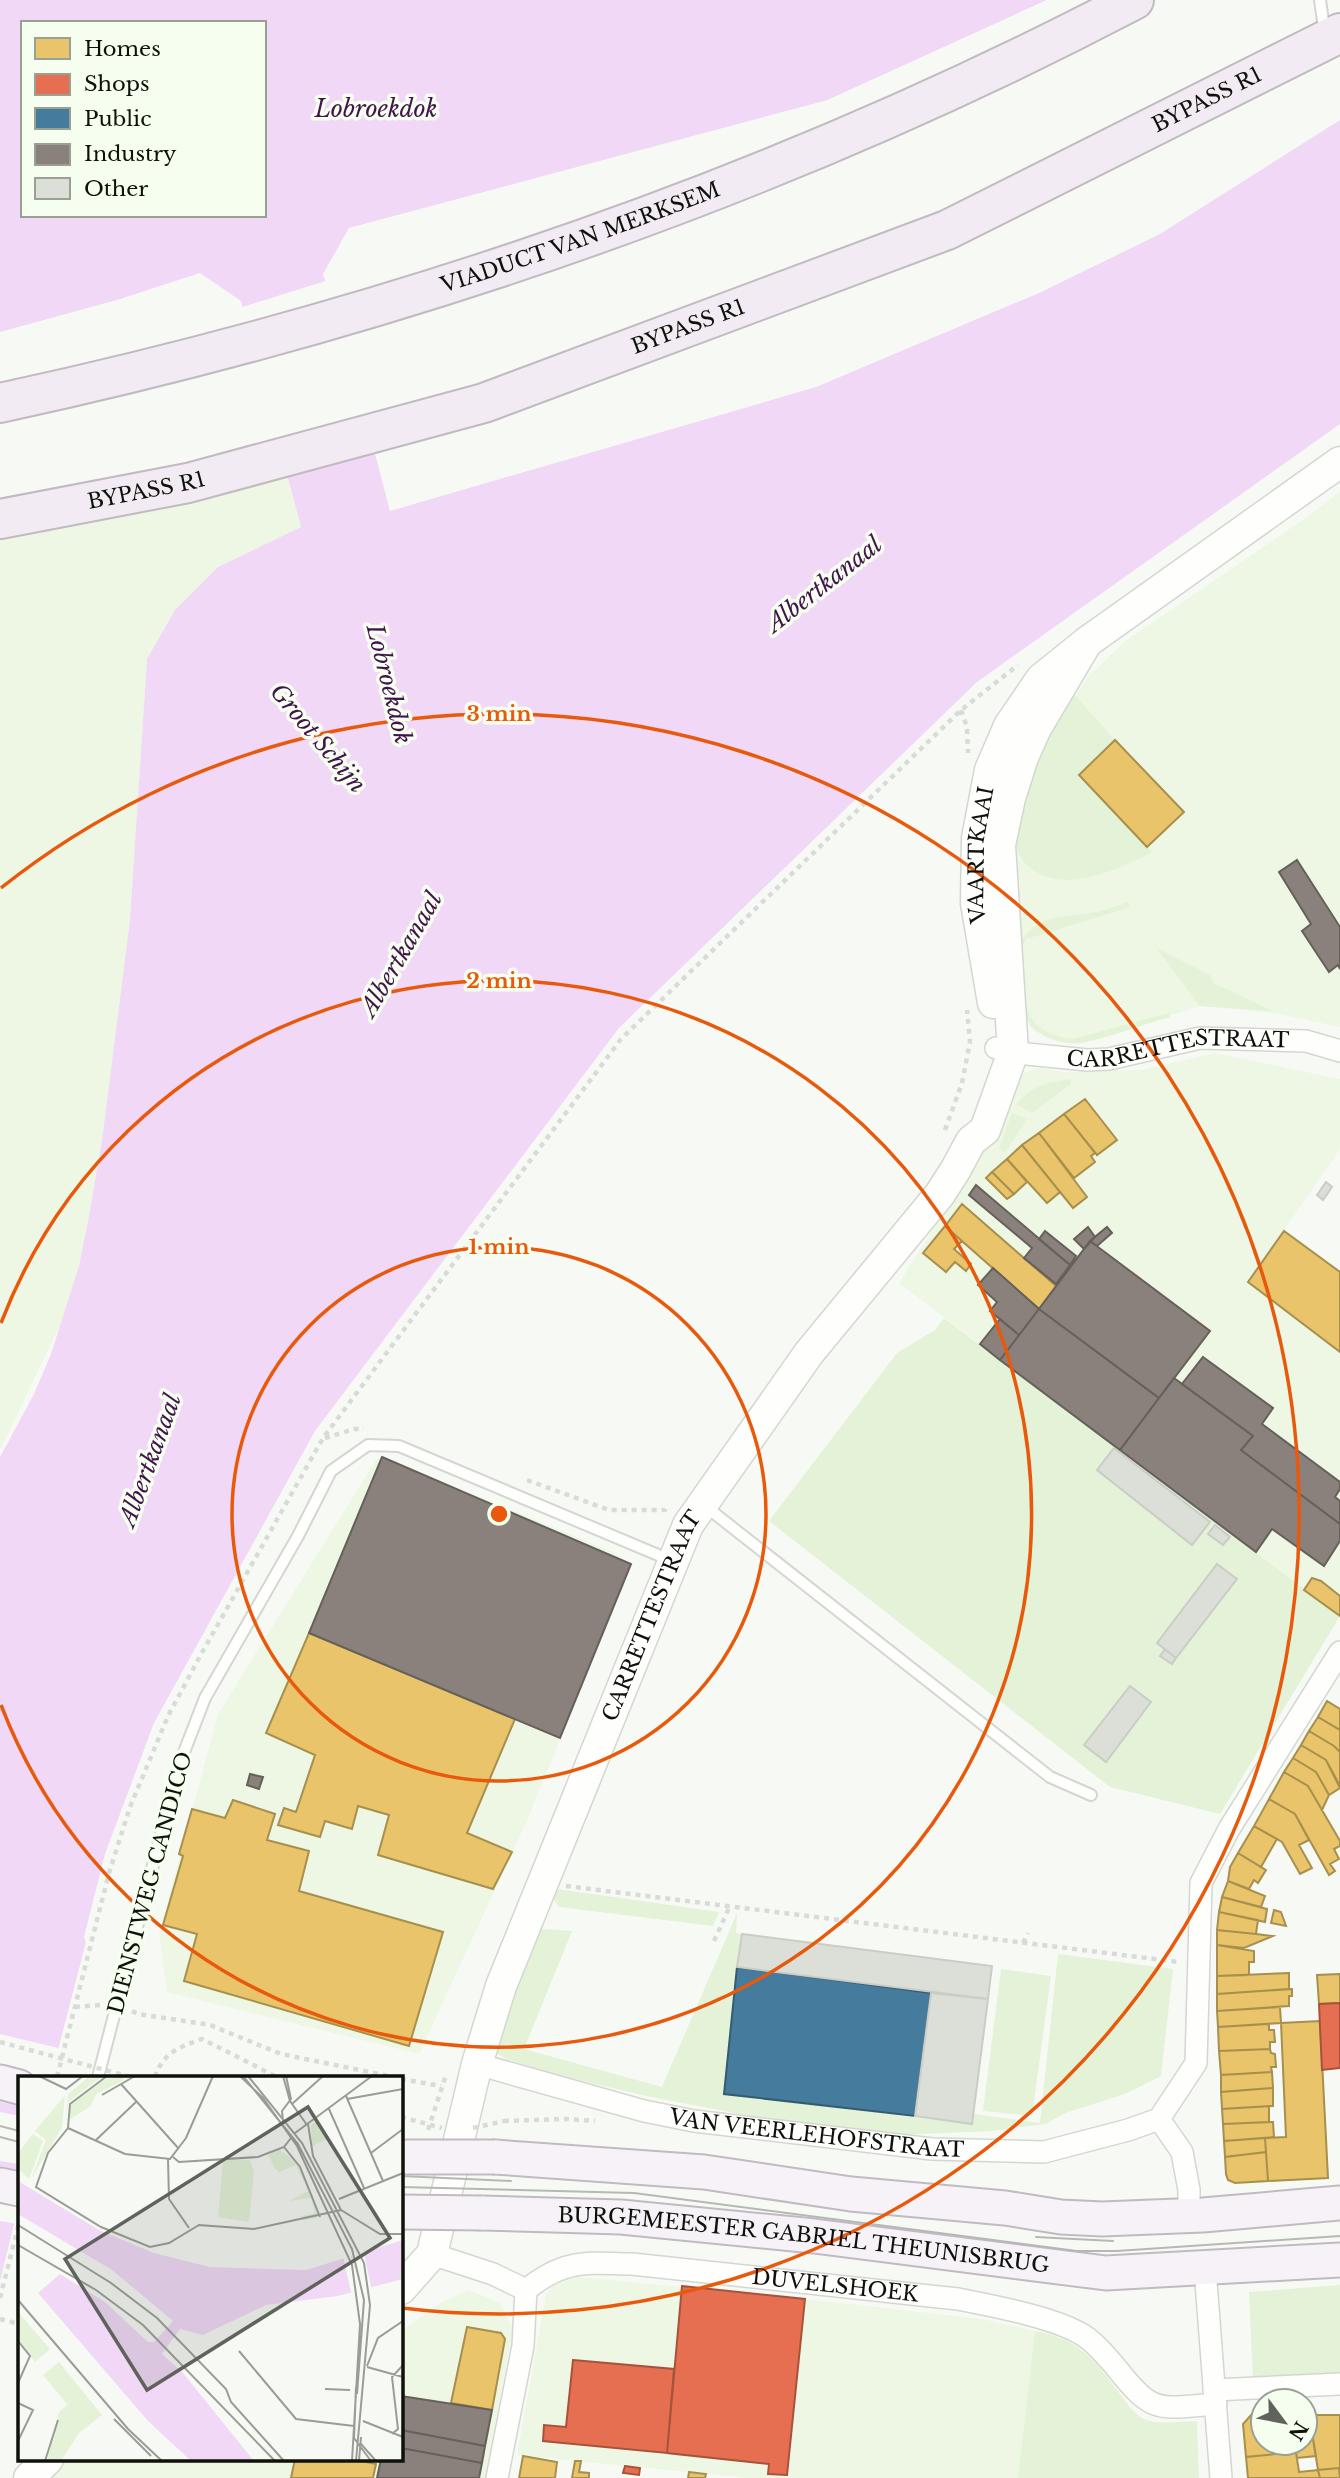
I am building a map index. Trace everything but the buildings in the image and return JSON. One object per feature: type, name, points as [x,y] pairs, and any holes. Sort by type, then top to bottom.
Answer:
[{"type":"highway","name":"VIADUCT VAN MERKSEM","points":[[0,403],[242,346],[552,251],[699,196],[845,136],[969,81],[1133,0]]},
{"type":"highway","name":"BYPASS R1","points":[[0,519],[188,482],[484,403],[947,230],[1331,27]]},
{"type":"main road","points":[[0,2081],[18,2087]]},
{"type":"main road","points":[[402,2156],[495,2157],[704,2172],[851,2194],[1005,2207],[1061,2217],[1102,2219],[1203,2215],[1340,2203]]},
{"type":"main road","points":[[0,2185],[18,2189]]},
{"type":"main road","name":"BURGEMEESTER GABRIEL THEUNISBRUG","points":[[402,2212],[635,2219],[814,2236],[1106,2273],[1340,2260]]},
{"type":"street","name":"VAARTKAAI","points":[[958,1136],[976,1110],[1005,1050],[1000,845],[1010,798],[1035,728],[1087,642],[1340,462]]},
{"type":"street","name":"CARRETTESTRAAT","points":[[1005,1050],[1087,1060],[1109,1059],[1199,1038],[1306,1041],[1340,1051]]},
{"type":"street","name":"CARRETTESTRAAT","points":[[432,2254],[477,2064],[501,1986],[688,1525],[809,1353],[940,1194],[956,1169],[958,1136]]},
{"type":"street","points":[[1189,2214],[1189,2190],[1182,2151],[1159,2119],[1196,2063],[1200,1883],[1229,1829],[1340,1652]]},
{"type":"street","name":"VAN VEERLEHOFSTRAAT","points":[[477,2064],[644,2111],[694,2121],[932,2150],[1044,2152],[1159,2119]]},
{"type":"street","points":[[402,2288],[432,2254],[493,2274],[526,2290],[523,2346],[497,2478]]},
{"type":"street","name":"DUVELSHOEK","points":[[526,2290],[559,2268],[594,2263],[632,2264],[958,2299],[1004,2308],[1081,2333],[1100,2349],[1135,2392],[1157,2406],[1171,2408],[1215,2397],[1340,2384]]},
{"type":"street","points":[[1205,2269],[1221,2478]]},
{"type":"street","points":[[29,2478],[47,2460]]},
{"type":"lane","points":[[1320,0],[1331,27]]},
{"type":"lane","name":"DIENSTWEG CANDICO","points":[[98,2076],[178,1765],[205,1698],[298,1536],[331,1471],[368,1445],[400,1446],[673,1561]]},
{"type":"lane","points":[[703,1504],[1051,1777],[1091,1795]]},
{"type":"path","points":[[366,1429],[354,1429],[323,1438],[621,1039],[961,710],[967,727],[968,761]]},
{"type":"path","points":[[958,1136],[950,1121],[962,1083],[970,1042],[966,998]]},
{"type":"path","points":[[518,1476],[609,1510],[665,1510],[673,1499]]},
{"type":"path","points":[[543,1883],[1198,1965]]},
{"type":"path","points":[[714,1941],[729,1908]]},
{"type":"path","points":[[1023,1943],[1028,1933]]},
{"type":"path","points":[[75,2007],[118,2003],[138,2014],[211,2025],[281,2054],[389,2076]]},
{"type":"path","points":[[155,2076],[171,2050],[202,2039],[275,2076]]},
{"type":"path","points":[[0,2042],[127,2076]]},
{"type":"path","points":[[402,2079],[442,2086]]},
{"type":"path","points":[[402,2117],[445,2129]]},
{"type":"path","points":[[470,2129],[504,2121],[565,2119]]},
{"type":"path","points":[[0,2298],[18,2227]]},
{"type":"path","points":[[0,2319],[18,2324]]},
{"type":"shaded area","points":[[279,446],[301,527],[218,567],[175,610],[147,659],[130,920],[102,1140],[90,1211],[79,1266],[63,1319],[0,1450],[0,508]]},
{"type":"shaded area","points":[[1340,491],[1340,1027],[1274,1013],[1201,1006],[1082,1043],[1067,1043],[1037,1032],[1031,1028],[1024,1014],[1019,944],[1017,841],[1064,713],[1088,677],[1124,642],[1313,513]]},
{"type":"shaded area","points":[[1074,694],[1115,740],[1079,776],[1152,852],[1108,872],[1075,879],[1059,879],[1044,876],[1031,868],[1019,853],[1015,836],[1025,795],[1041,755]]},
{"type":"shaded area","points":[[1128,902],[1131,907],[1026,939],[1023,946],[1027,1007],[1032,1019],[1041,1028],[1054,1035],[1073,1039],[1169,1013],[1170,1017],[1082,1043],[1056,1041],[1040,1033],[1028,1021],[1025,1013],[1020,943],[1028,932],[1046,920],[1101,911]]},
{"type":"shaded area","points":[[1156,948],[1210,975],[1213,983],[1273,1011],[1200,1006]]},
{"type":"shaded area","points":[[1215,1053],[1340,1079],[1340,1149],[1285,1229],[1340,1271],[1340,1616],[899,1283],[960,1187],[1008,1087],[1026,1072],[1041,1068],[1064,1072],[1142,1070]]},
{"type":"shaded area","points":[[1071,1079],[1071,1084],[1032,1113],[1016,1104],[1040,1086]]},
{"type":"shaded area","points":[[1012,1113],[1027,1119],[1005,1152],[999,1148]]},
{"type":"shaded area","points":[[944,1318],[1340,1616],[1220,1814],[1110,1787],[769,1521],[897,1353],[935,1330]]},
{"type":"shaded area","points":[[382,1457],[613,1552],[631,1564],[529,1816],[419,2054],[167,1992],[159,1933],[218,1714],[376,1460]]},
{"type":"shaded area","points":[[550,1888],[719,1912],[713,1926],[559,1907],[548,1892]]},
{"type":"shaded area","points":[[737,1913],[736,1933],[742,1934],[724,2094],[972,2124],[974,2114],[1040,2123],[1058,1954],[1173,1969],[1161,2076],[1125,2094],[1065,2113],[1046,2124],[991,2131],[874,2136],[792,2124],[646,2096],[553,2074],[509,2060],[490,2050],[530,1928],[572,1931],[524,2049],[662,2087]]},
{"type":"shaded area","points":[[1001,1969],[1051,1976],[1032,2116],[983,2111]]},
{"type":"shaded area","points":[[578,2277],[982,2319],[1035,2331],[1018,2478],[748,2478],[517,2455],[546,2295],[564,2278]]},
{"type":"shaded area","points":[[1340,2285],[1340,2375],[1253,2382],[1249,2292]]},
{"type":"shaded area","points":[[469,2290],[500,2303],[513,2330],[485,2478],[47,2478],[67,2460],[402,2460],[402,2330],[444,2301]]},
{"type":"shaded area","points":[[1035,2331],[1064,2339],[1085,2352],[1142,2418],[1162,2422],[1197,2421],[1199,2478],[1018,2478]]},
{"type":"water","points":[[0,0],[1047,0],[835,98],[349,228],[323,274],[390,511],[816,387],[1039,293],[1160,234],[1340,120],[1340,424],[977,682],[619,1028],[315,1431],[154,1723],[105,1854],[84,1937],[86,1942],[51,2076],[18,2076],[18,2208],[0,2281],[0,1457],[34,1394],[51,1354],[79,1266],[90,1211],[102,1140],[130,920],[147,659],[175,610],[218,567],[301,527],[241,301],[200,273],[117,300],[0,332]]},
{"type":"pier","points":[[1051,0],[836,101],[812,107]]},
{"type":"pier","points":[[329,280],[369,418],[275,447],[239,308]]},
{"type":"pier","points":[[0,2034],[62,2049],[55,2076],[18,2076],[18,2106],[0,2102]]},
{"type":"pier","points":[[0,2112],[18,2116],[18,2164],[0,2161]]},
{"type":"pier","points":[[0,2169],[18,2171],[18,2224],[0,2221]]},
{"type":"tram line","points":[[0,2126],[18,2131]]},
{"type":"tram line","points":[[0,2137],[18,2142]]},
{"type":"tram line","points":[[402,2176],[511,2181]]},
{"type":"tram line","points":[[402,2187],[634,2193],[1077,2251],[1117,2251],[1340,2236]]},
{"type":"tram line","points":[[1036,2237],[1113,2241]]},
{"type":"water label","name":"Lobroekdok","points":[[376,109]]},
{"type":"water label","name":"Albertkanaal","points":[[824,584]]},
{"type":"water label","name":"Lobroekdok","points":[[389,684]]},
{"type":"water label","name":"Groot Schijn","points":[[318,738]]},
{"type":"water label","name":"Albertkanaal","points":[[401,954]]},
{"type":"water label","name":"Albertkanaal","points":[[150,1460]]}]
